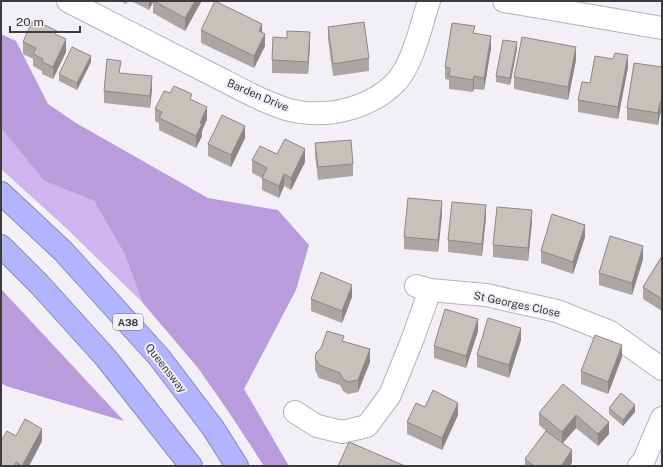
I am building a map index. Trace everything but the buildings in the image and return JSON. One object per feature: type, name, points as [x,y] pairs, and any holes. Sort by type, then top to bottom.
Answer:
[{"type":"highway","name":"Queensway","points":[[1,193],[63,251],[159,357],[213,428],[237,466]]},
{"type":"highway","points":[[1,246],[40,285],[106,358],[191,466]]},
{"type":"street","name":"Barden Drive","points":[[68,1],[274,104],[298,112],[313,113],[340,111],[362,105],[385,92],[397,81],[410,59],[429,1]]},
{"type":"street","points":[[504,1],[662,28]]},
{"type":"street","name":"St Georges Close","points":[[296,412],[317,426],[342,432],[367,426],[390,395],[413,338],[423,288],[486,295],[557,311],[610,332],[662,369]]},
{"type":"street","points":[[644,465],[662,418]]},
{"type":"shaded area","points":[[1,34],[16,41],[48,104],[76,123],[208,198],[278,210],[309,245],[296,290],[244,389],[289,466],[264,466],[198,368],[142,302],[124,253],[94,201],[44,181],[1,128]]},
{"type":"shaded area","points":[[1,128],[44,181],[94,201],[124,253],[142,302],[66,228],[1,169]]},
{"type":"shaded area","points":[[1,289],[124,421],[6,386],[1,383]]}]
